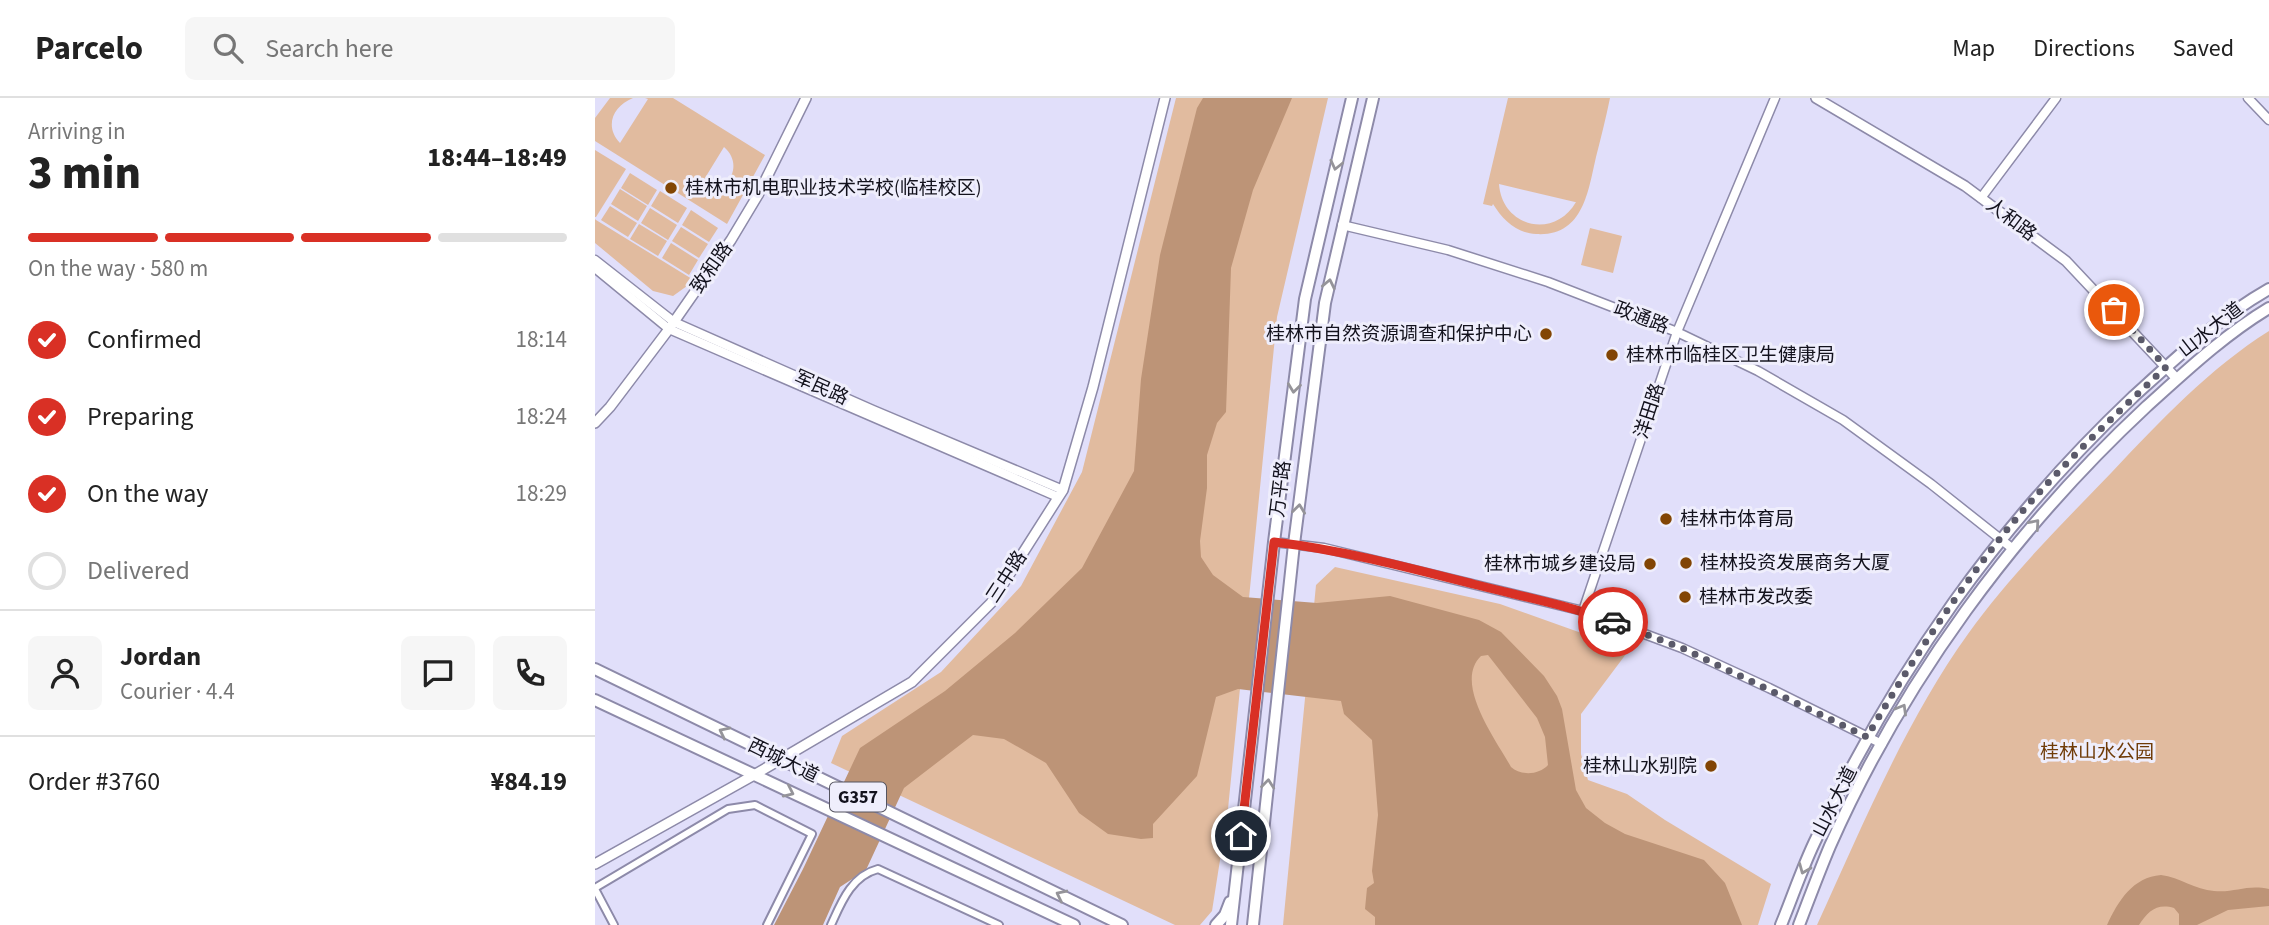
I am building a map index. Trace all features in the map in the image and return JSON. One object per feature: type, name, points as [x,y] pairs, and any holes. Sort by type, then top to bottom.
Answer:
[{"type":"main road","name":"致和路","points":[[595,423],[671,326],[731,240],[758,195],[806,98]]},
{"type":"main road","name":"三中路","points":[[595,864],[912,682],[991,603],[1060,493],[1093,387],[1165,98]]},
{"type":"main road","name":"万平路","points":[[1231,925],[1274,542],[1305,299],[1352,98]]},
{"type":"main road","name":"万平路","points":[[1253,925],[1294,544],[1325,303],[1373,98]]},
{"type":"main road","name":"人和路","points":[[1816,98],[1965,186],[2066,261],[2177,379]]},
{"type":"main road","name":"山水大道","points":[[1781,925],[1816,838],[1867,737],[1907,668],[2000,539],[2104,425],[2166,367],[2201,335],[2269,289]]},
{"type":"main road","name":"山水大道","points":[[1799,925],[1830,846],[1882,744],[1921,676],[1965,612],[2013,549],[2115,437],[2213,348],[2269,308]]},
{"type":"main road","name":"西城大道","points":[[595,668],[1122,925]]},
{"type":"main road","name":"西城大道","points":[[595,700],[1075,925]]},
{"type":"main road","points":[[1216,925],[1225,915],[1235,890]]},
{"type":"main road","points":[[1255,903],[1258,925]]},
{"type":"street","name":"洋田路","points":[[1583,611],[1677,332],[1775,98]]},
{"type":"street","points":[[1981,198],[2056,98]]},
{"type":"street","points":[[2248,98],[2269,120]]},
{"type":"street","name":"政通路","points":[[1342,225],[1448,250],[1548,282],[1677,332],[1758,371],[1843,420],[1931,484],[2013,549]]},
{"type":"street","name":"军民路","points":[[595,260],[671,326]]},
{"type":"street","name":"军民路","points":[[595,268],[671,326],[873,410],[1060,493]]},
{"type":"street","points":[[1274,542],[1337,551],[1583,611],[1682,648],[1882,744]]},
{"type":"street","points":[[614,925],[595,889],[727,809],[755,805],[812,834],[768,925]]},
{"type":"street","points":[[831,925],[846,892],[864,875],[878,869],[999,925]]},
{"type":"green space","points":[[610,98],[633,98],[620,106],[613,117],[612,130],[620,143],[648,99],[645,98],[673,98],[765,155],[727,224],[595,141],[595,118]],"holes":[[[724,147],[731,155],[733,172],[729,180],[716,190],[697,191]]]},
{"type":"green space","points":[[1176,98],[1328,98],[1277,317],[1228,809],[1212,911],[1200,925],[1175,925],[831,763],[842,736],[941,672],[1021,586],[1082,472]]},
{"type":"green space","points":[[1508,98],[1610,98],[1586,198],[1574,220],[1552,233],[1529,233],[1506,220],[1493,204],[1483,204]],"holes":[[[1499,184],[1576,202],[1566,214],[1555,221],[1530,223],[1519,219],[1509,210],[1502,199]]]},
{"type":"green space","points":[[595,150],[626,169],[596,217],[595,217]]},
{"type":"green space","points":[[630,173],[657,190],[648,205],[621,188]]},
{"type":"green space","points":[[620,189],[647,206],[638,221],[611,204]]},
{"type":"green space","points":[[660,191],[687,208],[678,223],[651,206]]},
{"type":"green space","points":[[610,206],[637,223],[628,237],[601,220]]},
{"type":"green space","points":[[650,208],[677,225],[668,240],[641,223]]},
{"type":"green space","points":[[691,210],[718,228],[709,242],[682,225]]},
{"type":"green space","points":[[595,219],[692,279],[673,296],[653,291],[595,243]]},
{"type":"green space","points":[[639,224],[667,241],[658,256],[630,239]]},
{"type":"green space","points":[[681,227],[708,244],[699,258],[672,241]]},
{"type":"green space","points":[[1590,228],[1622,236],[1613,273],[1581,265]]},
{"type":"green space","points":[[671,243],[698,260],[689,275],[662,258]]},
{"type":"green space","name":"桂林山水公园","points":[[2269,331],[2269,925],[1817,925],[1868,813],[1924,702],[1984,612],[2037,550],[2167,415],[2226,361]]},
{"type":"green space","points":[[1335,567],[1500,604],[1629,650],[1581,714],[1581,754],[1588,780],[1627,794],[1771,884],[1758,925],[1283,925],[1316,585]]},
{"type":"shaded area","points":[[1203,98],[1292,98],[1253,190],[1231,268],[1226,412],[1217,423],[1207,455],[1207,488],[1200,541],[1201,557],[1213,575],[1243,597],[1317,603],[1390,596],[1479,620],[1501,632],[1544,676],[1557,696],[1562,709],[1576,790],[1586,808],[1625,834],[1704,860],[1725,883],[1742,925],[1375,925],[1375,917],[1365,909],[1367,888],[1374,883],[1372,871],[1378,815],[1372,740],[1344,714],[1341,701],[1238,689],[1216,697],[1197,776],[1153,824],[1153,838],[1108,834],[1079,813],[1046,763],[1004,739],[973,735],[904,788],[866,870],[840,887],[823,925],[774,925],[860,748],[945,691],[1015,633],[1082,568],[1134,471],[1141,379],[1160,255],[1197,108]],"holes":[[[1488,655],[1537,718],[1545,737],[1548,765],[1535,772],[1520,772],[1511,767],[1474,696],[1474,667],[1481,656]]]},
{"type":"shaded area","points":[[2161,875],[2207,890],[2254,887],[2269,889],[2269,906],[2228,910],[2197,925],[2179,925],[2179,914],[2174,908],[2158,907],[2139,925],[2107,925],[2116,907],[2135,885],[2142,880]]},
{"type":"way so far","points":[[1613,622],[1682,648],[1867,737],[1907,668],[2000,539],[2104,425],[2166,367],[2114,310]]},
{"type":"place","name":"桂林市机电职业技术学校(临桂校区)","points":[[671,188]]},
{"type":"place","name":"桂林市自然资源调查和保护中心","points":[[1546,334]]},
{"type":"place","name":"桂林市临桂区卫生健康局","points":[[1612,355]]},
{"type":"place","name":"桂林市体育局","points":[[1666,519]]},
{"type":"place","name":"桂林投资发展商务大厦","points":[[1686,563]]},
{"type":"place","name":"桂林市城乡建设局","points":[[1650,564]]},
{"type":"place","name":"桂林市发改委","points":[[1685,597]]},
{"type":"place","name":"桂林山水别院","points":[[1711,766]]},
{"type":"route","points":[[1241,836],[1274,542],[1324,548],[1583,611],[1613,622]]}]
